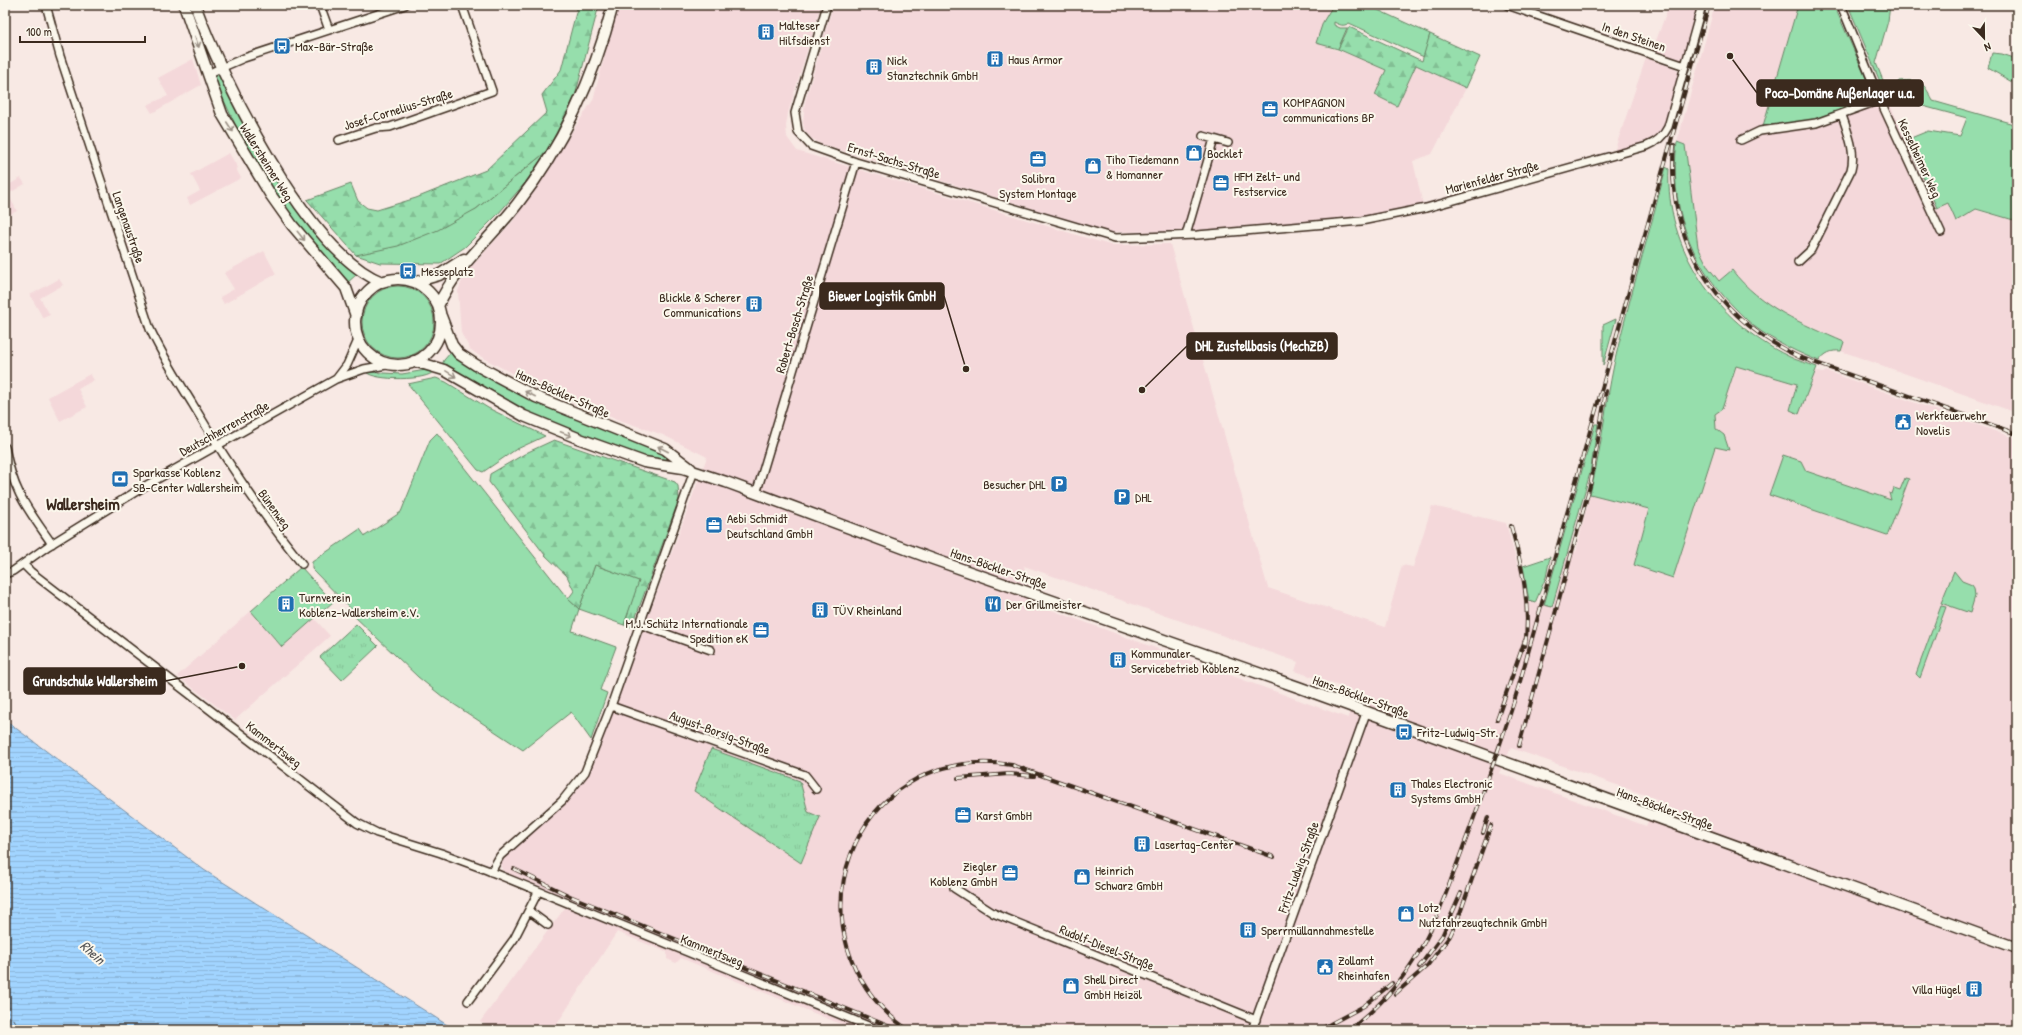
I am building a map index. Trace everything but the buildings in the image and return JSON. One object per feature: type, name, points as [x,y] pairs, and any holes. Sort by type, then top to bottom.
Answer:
[{"type":"main road","name":"Wallersheimer Weg","points":[[184,5],[222,114],[270,194],[292,224],[346,288],[356,316],[356,327],[359,338],[364,348],[372,356],[392,364],[414,362]]},
{"type":"main road","name":"Wallersheimer Weg","points":[[195,5],[221,68],[250,124],[298,202],[324,235],[352,266],[382,282]]},
{"type":"main road","points":[[438,306],[450,280],[472,253],[518,204],[558,146],[585,92],[601,47],[613,5]]},
{"type":"main road","points":[[415,282],[439,275],[472,253]]},
{"type":"main road","name":"Wallersheimer Weg","points":[[356,316],[364,296],[372,288],[382,282],[398,279],[415,282]]},
{"type":"main road","points":[[414,362],[424,356],[435,343],[440,333],[441,316],[438,306],[429,292],[415,282]]},
{"type":"main road","name":"Hans-Böckler-Straße","points":[[441,316],[452,345],[459,354],[472,362],[542,400],[665,449],[694,471]]},
{"type":"main road","name":"Hans-Böckler-Straße","points":[[414,362],[444,370],[524,416],[567,434],[644,462],[694,471],[1366,712],[2017,948]]},
{"type":"street","name":"Langenaustraße","points":[[46,5],[60,56],[150,329],[160,350],[217,446]]},
{"type":"street","points":[[320,5],[329,30]]},
{"type":"street","points":[[209,80],[214,71],[253,55],[405,5]]},
{"type":"street","name":"Josef-Cornelius-Straße","points":[[339,140],[376,128],[390,127],[492,91],[462,5]]},
{"type":"street","name":"Ernst-Sachs-Straße","points":[[827,5],[798,100],[796,123],[798,132],[811,146],[856,162],[1115,238]]},
{"type":"street","name":"In den Steinen","points":[[1507,5],[1684,66]]},
{"type":"street","name":"Marienfelder Straße","points":[[1115,238],[1186,235],[1332,225],[1392,216],[1647,146],[1664,136],[1668,128],[1702,5]]},
{"type":"street","name":"Kesselheimer Weg","points":[[1841,5],[1880,100],[1941,232]]},
{"type":"street","points":[[1741,140],[1760,131],[1816,123],[1842,115],[1880,100]]},
{"type":"street","points":[[1798,262],[1811,250],[1851,170],[1854,158],[1852,146],[1842,115]]},
{"type":"street","points":[[1203,136],[1228,144]]},
{"type":"street","points":[[1186,235],[1214,139]]},
{"type":"street","name":"Robert-Bosch-Straße","points":[[756,494],[856,162]]},
{"type":"street","name":"Deutschherrenstraße","points":[[336,379],[347,365],[359,338]]},
{"type":"street","name":"Deutschherrenstraße","points":[[5,574],[13,571],[52,544],[145,486],[336,379],[364,369],[392,364]]},
{"type":"street","name":"Bünenweg","points":[[217,446],[268,522],[302,564]]},
{"type":"street","points":[[5,447],[14,485],[23,503],[52,544]]},
{"type":"street","points":[[491,872],[500,856],[562,801],[585,772],[611,706],[694,471]]},
{"type":"street","name":"Kammertsweg","points":[[23,564],[357,823],[377,833],[441,853],[491,872],[878,1030]]},
{"type":"street","points":[[639,624],[711,650]]},
{"type":"street","name":"August-Borsig-Straße","points":[[611,706],[805,775],[816,789]]},
{"type":"street","name":"Fritz-Ludwig-Straße","points":[[1252,1030],[1366,712]]},
{"type":"street","name":"Rudolf-Diesel-Straße","points":[[954,888],[993,913],[1256,1020]]},
{"type":"street","points":[[468,1001],[514,939],[538,892]]},
{"type":"street","points":[[529,911],[548,925]]},
{"type":"shaded area","points":[[618,5],[821,5],[788,113],[786,126],[787,137],[797,151],[1110,245],[1170,244],[1268,588],[1385,627],[1402,565],[1413,567],[1432,506],[1506,523],[1518,567],[1523,566],[1529,601],[1552,607],[1568,550],[1576,552],[1590,494],[1649,509],[1634,565],[1673,578],[1715,446],[1728,450],[1724,435],[1716,429],[1715,414],[1722,409],[1736,365],[1797,384],[1790,410],[1798,414],[1815,371],[1823,373],[1826,371],[2017,439],[2017,1030],[855,1030],[681,958],[676,963],[667,959],[667,952],[617,932],[553,1030],[495,1030],[480,1022],[570,901],[512,877],[505,873],[501,863],[504,858],[578,789],[588,774],[596,758],[707,457],[663,435],[585,408],[539,388],[478,355],[470,349],[461,333],[458,291],[463,278],[513,221],[593,100]],"holes":[[[1024,566],[1298,662],[1295,671],[1357,692],[1348,718],[1035,604]],[[1511,748],[1657,799],[1646,826],[1499,773]]]},
{"type":"shaded area","points":[[833,5],[1330,5],[1332,7],[1323,22],[1327,47],[1358,57],[1386,70],[1375,95],[1397,106],[1416,65],[1466,88],[1432,154],[1413,161],[1423,205],[1358,218],[1334,221],[1241,226],[1209,231],[1109,232],[821,144],[811,138],[805,131],[803,123],[805,102]]},
{"type":"shaded area","points":[[1669,5],[1698,5],[1684,58],[1680,61],[1652,52]]},
{"type":"shaded area","points":[[1715,5],[1798,5],[1763,126],[1814,120],[1886,96],[1937,207],[1948,203],[2017,221],[2017,413],[1841,351],[1844,342],[1775,310],[1752,292],[1732,270],[1719,281],[1708,267],[1698,247],[1685,145],[1677,142]]},
{"type":"shaded area","points":[[1646,58],[1675,68],[1679,73],[1663,129],[1655,138],[1614,152]]},
{"type":"shaded area","points":[[193,59],[201,85],[152,113],[147,105],[168,96],[158,78]]},
{"type":"shaded area","points":[[229,153],[238,168],[236,169],[241,178],[190,205],[187,198],[200,191],[191,174]]},
{"type":"shaded area","points":[[21,178],[25,184],[8,194],[17,211],[5,217],[5,187]]},
{"type":"shaded area","points":[[264,251],[276,274],[224,304],[220,297],[234,289],[224,273]]},
{"type":"shaded area","points":[[59,279],[63,285],[40,298],[50,315],[43,318],[30,295]]},
{"type":"shaded area","points":[[90,374],[94,380],[78,389],[87,407],[60,421],[48,397]]},
{"type":"shaded area","points":[[251,611],[282,647],[314,618],[330,636],[235,720],[177,676]]},
{"type":"green space","points":[[578,5],[599,5],[575,96],[547,151],[476,209],[438,230],[398,246],[356,255],[307,200],[351,184],[358,201],[367,208],[377,210],[416,198],[486,170],[547,112],[542,95],[561,70]]},
{"type":"green space","points":[[1330,5],[1367,5],[1430,34],[1424,57],[1349,23],[1342,25],[1334,22],[1334,25],[1340,28],[1347,28],[1338,49],[1316,43],[1323,22],[1332,7]]},
{"type":"green space","points":[[1798,5],[1834,5],[1872,92],[1865,103],[1814,120],[1763,126]]},
{"type":"green space","points":[[1848,5],[1890,5],[1888,21],[1876,63],[1888,93],[1899,81],[1917,81],[1924,86],[1933,101],[2017,125],[2017,221],[1976,209],[1956,221],[1948,203],[1937,208],[1906,140],[1928,131],[1960,136],[1967,118],[1886,96]]},
{"type":"green space","points":[[1349,27],[1422,61],[1430,34],[1480,57],[1466,88],[1416,65],[1397,106],[1375,95],[1386,70],[1338,49]]},
{"type":"green space","points":[[1992,53],[2002,54],[2017,59],[2017,85],[1988,68]]},
{"type":"green space","points":[[219,72],[248,125],[338,254],[357,274],[346,284],[290,217],[250,156],[213,77],[215,73]]},
{"type":"green space","points":[[1677,142],[1685,145],[1698,247],[1708,267],[1719,281],[1732,270],[1743,283],[1756,294],[1783,313],[1844,342],[1841,351],[1828,353],[1819,361],[1790,348],[1754,326],[1718,289],[1694,251],[1680,210],[1676,188],[1675,165]]},
{"type":"green space","points":[[547,151],[525,183],[498,214],[465,247],[440,264],[380,263],[356,255],[476,209]]},
{"type":"green space","points":[[1666,167],[1669,169],[1670,199],[1676,227],[1686,254],[1700,280],[1718,303],[1739,324],[1762,341],[1791,358],[1817,367],[1799,414],[1790,410],[1797,384],[1736,366],[1722,409],[1715,414],[1716,429],[1724,435],[1729,450],[1715,447],[1673,578],[1634,565],[1649,509],[1590,494],[1624,321]]},
{"type":"green space","points":[[391,286],[405,286],[412,288],[424,296],[432,308],[434,322],[432,336],[424,348],[412,356],[405,358],[391,358],[384,356],[372,348],[364,336],[362,329],[362,315],[364,308],[372,296],[384,288]]},
{"type":"green space","points":[[1616,319],[1603,366],[1603,325]]},
{"type":"green space","points":[[452,351],[455,355],[659,450],[671,459],[671,461],[661,463],[602,443],[526,412],[442,365],[444,360]]},
{"type":"green space","points":[[426,370],[434,371],[422,377],[401,379],[379,377],[366,372],[402,374]]},
{"type":"green space","points":[[436,378],[446,382],[488,408],[545,436],[515,450],[483,472],[478,470],[408,384]]},
{"type":"green space","points":[[1595,424],[1598,424],[1590,473],[1552,607],[1544,605]]},
{"type":"green space","points":[[437,433],[568,599],[579,609],[572,631],[616,647],[600,690],[607,693],[591,740],[571,712],[523,750],[443,697],[418,677],[352,614],[354,612],[312,569],[312,562],[360,529],[365,536],[401,512],[430,440]]},
{"type":"green space","points":[[554,440],[675,482],[678,486],[679,499],[632,627],[624,625],[639,581],[595,565],[579,609],[568,599],[574,591],[567,576],[545,555],[489,482],[490,474],[528,452]]},
{"type":"green space","points":[[1783,455],[1801,461],[1806,471],[1891,500],[1889,493],[1892,494],[1894,488],[1900,490],[1905,478],[1909,479],[1888,534],[1887,535],[1769,495]]},
{"type":"green space","points":[[1550,557],[1546,577],[1535,603],[1529,601],[1523,566]]},
{"type":"green space","points":[[595,565],[640,581],[624,625],[579,609]]},
{"type":"green space","points":[[301,567],[333,602],[282,647],[251,611]]},
{"type":"green space","points":[[1954,571],[1962,581],[1972,585],[1974,588],[1975,596],[1970,613],[1941,603]]},
{"type":"green space","points":[[1941,606],[1946,607],[1920,678],[1916,674]]},
{"type":"green space","points":[[356,624],[378,646],[342,680],[320,657]]},
{"type":"green space","points":[[711,749],[800,781],[808,812],[820,817],[801,863],[694,791]]},
{"type":"water","name":"Rhein","points":[[5,720],[204,870],[455,1030],[5,1030]]},
{"type":"ferry route","points":[[5,1014],[28,1030]]},
{"type":"railway","points":[[1349,1030],[1374,1010],[1394,988],[1410,966],[1424,942],[1447,891],[1495,760],[1519,685],[1709,5]]},
{"type":"railway","points":[[1674,145],[1673,179],[1678,212],[1687,243],[1702,271],[1720,297],[1743,320],[1769,340],[1799,357],[2017,434]]},
{"type":"railway","points":[[1519,746],[1591,482],[1606,391]]},
{"type":"railway","points":[[1511,526],[1522,570],[1526,600],[1527,630],[1525,646]]},
{"type":"railway","points":[[1497,719],[1525,640]]},
{"type":"railway","points":[[908,1030],[869,992],[847,947],[842,900],[851,854],[874,814],[909,783],[955,766],[1012,765],[1274,857]]},
{"type":"railway","points":[[958,778],[1009,774],[1034,776]]},
{"type":"railway","points":[[1483,833],[1488,817]]},
{"type":"railway","points":[[1395,994],[1427,966],[1450,936],[1459,916],[1491,825]]},
{"type":"railway","points":[[514,869],[570,896],[898,1030]]},
{"type":"railway","points":[[1419,967],[1442,936],[1461,893]]},
{"type":"railway","points":[[1319,1030],[1364,1006],[1392,983]]},
{"type":"place","name":"Malteser Hilfsdienst","points":[[766,32]]},
{"type":"place","name":"Max-Bär-Straße","points":[[282,46]]},
{"type":"place","name":"Poco-Domäne Außenlager u.a.","points":[[1730,56]]},
{"type":"place","name":"Haus Armor","points":[[995,59]]},
{"type":"place","name":"Nick Stanztechnik GmbH","points":[[874,67]]},
{"type":"place","name":"KOMPAGNON communications BP","points":[[1270,109]]},
{"type":"place","name":"Bocklet","points":[[1194,153]]},
{"type":"place","name":"Solibra System Montage","points":[[1038,159]]},
{"type":"place","name":"Tiho Tiedemann & Homanner","points":[[1093,166]]},
{"type":"place","name":"HFM Zelt- und Festservice","points":[[1221,183]]},
{"type":"place","name":"Messeplatz","points":[[408,271]]},
{"type":"place","name":"Blickle & Scherer Communications","points":[[754,304]]},
{"type":"place","name":"Biewer Logistik GmbH","points":[[966,369]]},
{"type":"place","name":"DHL Zustellbasis (MechZB)","points":[[1142,390]]},
{"type":"place","name":"Werkfeuerwehr Novelis","points":[[1903,422]]},
{"type":"place","name":"Sparkasse Koblenz SB-Center Wallersheim","points":[[120,479]]},
{"type":"place","name":"Besucher DHL","points":[[1059,484]]},
{"type":"place","name":"DHL","points":[[1122,497]]},
{"type":"place","name":"Aebi Schmidt Deutschland GmbH","points":[[714,525]]},
{"type":"place","name":"Turnverein Koblenz-Wallersheim e.V.","points":[[286,604]]},
{"type":"place","name":"Der Grillmeister","points":[[993,604]]},
{"type":"place","name":"TÜV Rheinland","points":[[820,610]]},
{"type":"place","name":"M.J. Schütz Internationale Spedition eK","points":[[761,630]]},
{"type":"place","name":"Kommunaler Servicebetrieb Koblenz","points":[[1118,660]]},
{"type":"place","name":"Grundschule Wallersheim","points":[[242,666]]},
{"type":"place","name":"Fritz-Ludwig-Str.","points":[[1404,732]]},
{"type":"place","name":"Thales Electronic Systems GmbH","points":[[1398,790]]},
{"type":"place","name":"Karst GmbH","points":[[963,815]]},
{"type":"place","name":"Lasertag-Center","points":[[1142,844]]},
{"type":"place","name":"Ziegler Koblenz GmbH","points":[[1010,873]]},
{"type":"place","name":"Heinrich Schwarz GmbH","points":[[1082,877]]},
{"type":"place","name":"Lotz Nutzfahrzeugtechnik GmbH","points":[[1406,914]]},
{"type":"place","name":"Sperrmüllannahmestelle","points":[[1248,930]]},
{"type":"place","name":"Zollamt Rheinhafen","points":[[1325,967]]},
{"type":"place","name":"Shell Direct GmbH Heizöl","points":[[1071,986]]},
{"type":"place","name":"Villa Hügel","points":[[1974,989]]},
{"type":"district","name":"Wallersheim","points":[[83,503]]}]
